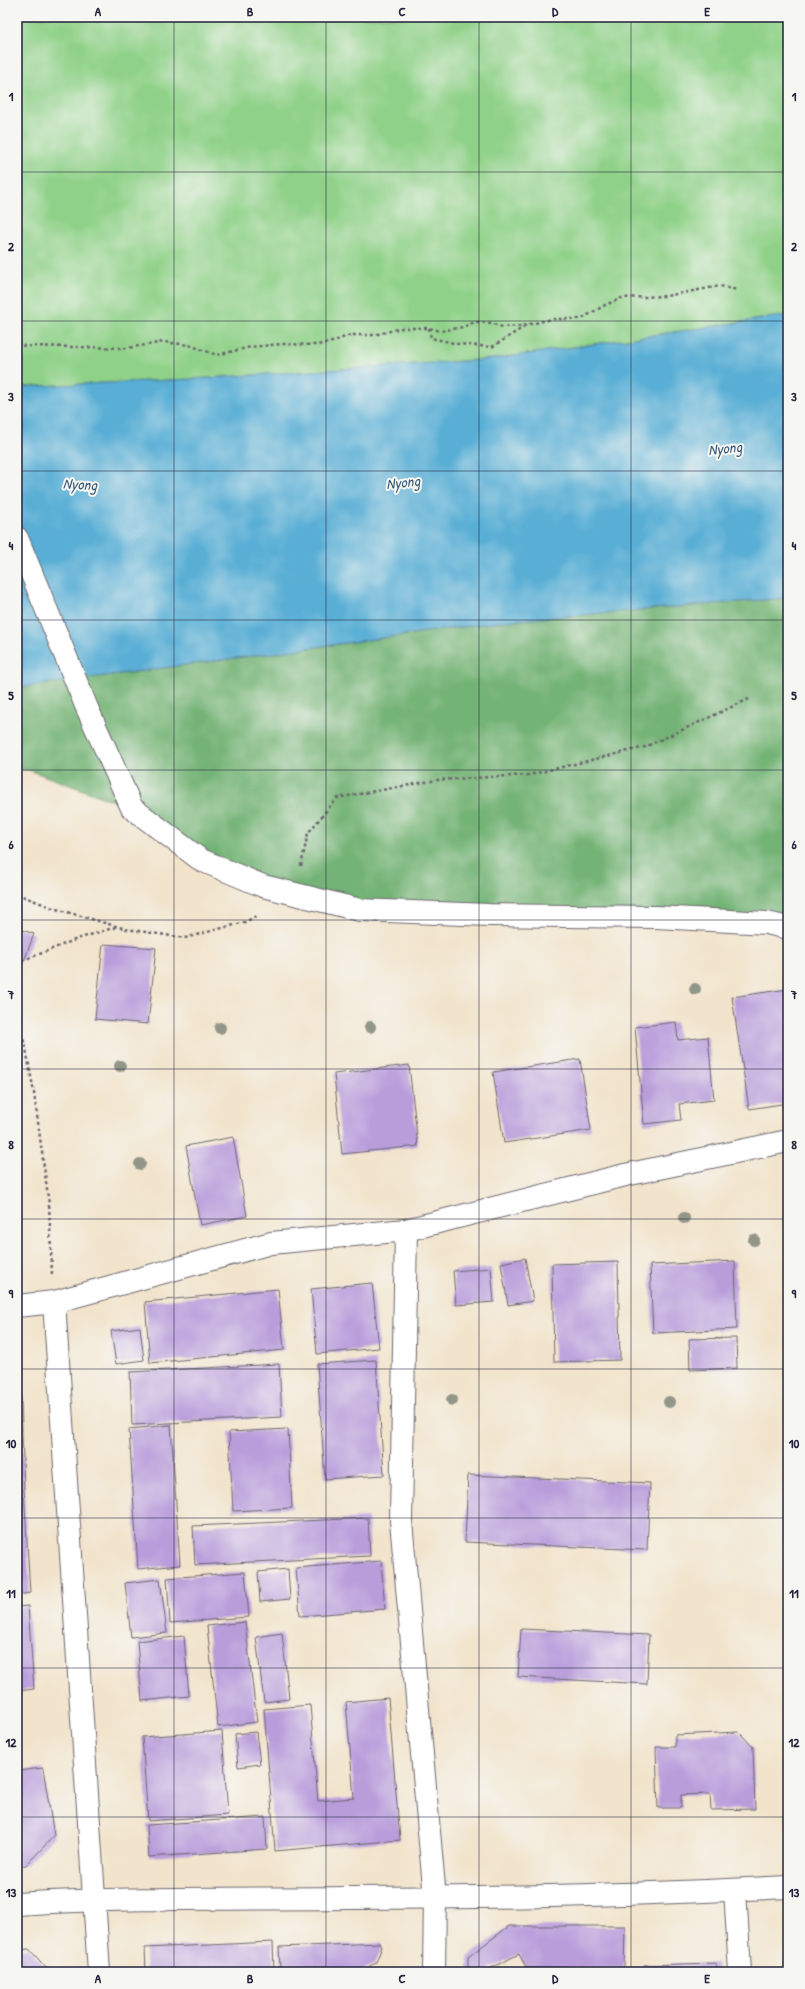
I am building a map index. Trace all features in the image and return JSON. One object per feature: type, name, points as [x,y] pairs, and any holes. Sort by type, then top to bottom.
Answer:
[{"type":"street","points":[[17,538],[87,708],[132,808],[201,860],[263,886],[360,910],[489,915],[656,917],[766,923],[788,928]]},
{"type":"street","points":[[17,1306],[54,1302],[271,1243],[406,1230],[625,1175],[788,1141]]},
{"type":"street","points":[[406,1230],[401,1521],[436,1898],[434,1972]]},
{"type":"street","points":[[54,1302],[99,1972]]},
{"type":"street","points":[[17,1904],[94,1899],[436,1898],[735,1890],[788,1887]]},
{"type":"street","points":[[735,1890],[740,1972]]},
{"type":"path","points":[[17,342],[24,346],[127,348],[164,342],[189,345],[217,355],[251,347],[274,345],[317,345],[332,342],[350,335],[374,335],[402,328],[429,328],[441,331],[463,327],[475,322],[491,323],[502,327],[525,326],[552,319],[581,319],[622,298],[666,296],[720,286],[737,290]]},
{"type":"path","points":[[429,328],[431,338],[458,344],[492,347],[525,326]]},
{"type":"path","points":[[17,894],[53,908],[116,926],[185,938],[245,922],[295,894],[308,833],[337,798],[437,780],[529,775],[646,747],[749,699]]},
{"type":"path","points":[[17,963],[77,938],[116,926]]},
{"type":"path","points":[[17,1029],[25,1043],[42,1146],[49,1204],[54,1302]]},
{"type":"path","points":[[788,1602],[785,1651],[788,1676]]},
{"type":"green space","points":[[17,17],[788,17],[788,315],[494,359],[193,379],[17,387]]},
{"type":"green space","points":[[788,598],[788,928],[360,910],[263,886],[132,808],[29,770],[17,770],[17,688],[506,621]]},
{"type":"water","name":"Nyong","points":[[788,315],[788,598],[506,621],[17,688],[17,387],[193,379],[494,359]]},
{"type":"building","points":[[17,928],[34,934],[24,961],[17,958]]},
{"type":"building","points":[[103,944],[156,948],[148,1024],[95,1019]]},
{"type":"building","points":[[788,989],[788,1103],[749,1109],[732,997]]},
{"type":"building","points":[[676,1022],[678,1040],[708,1037],[714,1100],[679,1104],[681,1120],[644,1124],[635,1027]]},
{"type":"building","points":[[580,1059],[591,1130],[504,1143],[493,1072]]},
{"type":"building","points":[[409,1065],[418,1146],[342,1154],[334,1074]]},
{"type":"building","points":[[233,1137],[247,1216],[200,1225],[186,1146]]},
{"type":"building","points":[[525,1258],[533,1301],[508,1305],[501,1263]]},
{"type":"building","points":[[735,1261],[737,1329],[653,1333],[650,1265]]},
{"type":"building","points":[[618,1262],[620,1360],[554,1362],[552,1264]]},
{"type":"building","points":[[491,1268],[494,1302],[456,1305],[453,1271]]},
{"type":"building","points":[[372,1283],[379,1348],[317,1354],[311,1289]]},
{"type":"building","points":[[278,1289],[284,1350],[150,1363],[145,1302]]},
{"type":"building","points":[[140,1327],[144,1360],[116,1364],[111,1331]]},
{"type":"building","points":[[736,1338],[737,1368],[690,1370],[689,1339]]},
{"type":"building","points":[[376,1360],[384,1475],[325,1479],[317,1364]]},
{"type":"building","points":[[279,1364],[282,1417],[132,1425],[130,1372]]},
{"type":"building","points":[[20,1369],[24,1490],[30,1593],[17,1595],[17,1370]]},
{"type":"building","points":[[171,1425],[180,1565],[138,1569],[129,1429]]},
{"type":"building","points":[[288,1429],[292,1508],[233,1511],[229,1432]]},
{"type":"building","points":[[468,1475],[650,1483],[647,1550],[465,1542]]},
{"type":"building","points":[[368,1518],[370,1556],[195,1565],[193,1526]]},
{"type":"building","points":[[381,1561],[385,1609],[300,1616],[296,1568]]},
{"type":"building","points":[[288,1569],[290,1599],[260,1602],[258,1572]]},
{"type":"building","points":[[245,1572],[249,1617],[170,1623],[167,1578]]},
{"type":"building","points":[[160,1579],[167,1633],[131,1637],[125,1583]]},
{"type":"building","points":[[28,1606],[34,1689],[17,1691],[17,1607]]},
{"type":"building","points":[[245,1622],[257,1722],[218,1727],[207,1626]]},
{"type":"building","points":[[521,1629],[649,1635],[647,1684],[518,1677]]},
{"type":"building","points":[[282,1633],[289,1699],[264,1702],[256,1637]]},
{"type":"building","points":[[184,1636],[189,1696],[142,1701],[137,1641]]},
{"type":"building","points":[[388,1698],[400,1840],[275,1851],[264,1709],[310,1705],[318,1801],[354,1798],[346,1702]]},
{"type":"building","points":[[222,1731],[228,1815],[148,1821],[142,1737]]},
{"type":"building","points":[[256,1732],[260,1764],[238,1767],[235,1734]]},
{"type":"building","points":[[739,1732],[753,1747],[755,1809],[711,1810],[710,1794],[681,1795],[681,1808],[658,1808],[656,1747],[675,1747],[675,1735]]},
{"type":"building","points":[[43,1768],[54,1836],[26,1865],[17,1866],[17,1771]]},
{"type":"building","points":[[265,1817],[267,1849],[149,1857],[147,1825]]},
{"type":"building","points":[[509,1926],[625,1926],[624,1968],[526,1968],[519,1954],[489,1969],[489,1972],[468,1972],[468,1957]]},
{"type":"building","points":[[273,1942],[274,1972],[146,1972],[145,1948]]},
{"type":"building","points":[[380,1943],[382,1947],[376,1962],[361,1972],[325,1972],[325,1966],[280,1968],[279,1947]]},
{"type":"building","points":[[29,1949],[50,1972],[17,1972],[17,1950]]},
{"type":"building","points":[[716,1963],[717,1972],[644,1972],[644,1965]]}]
